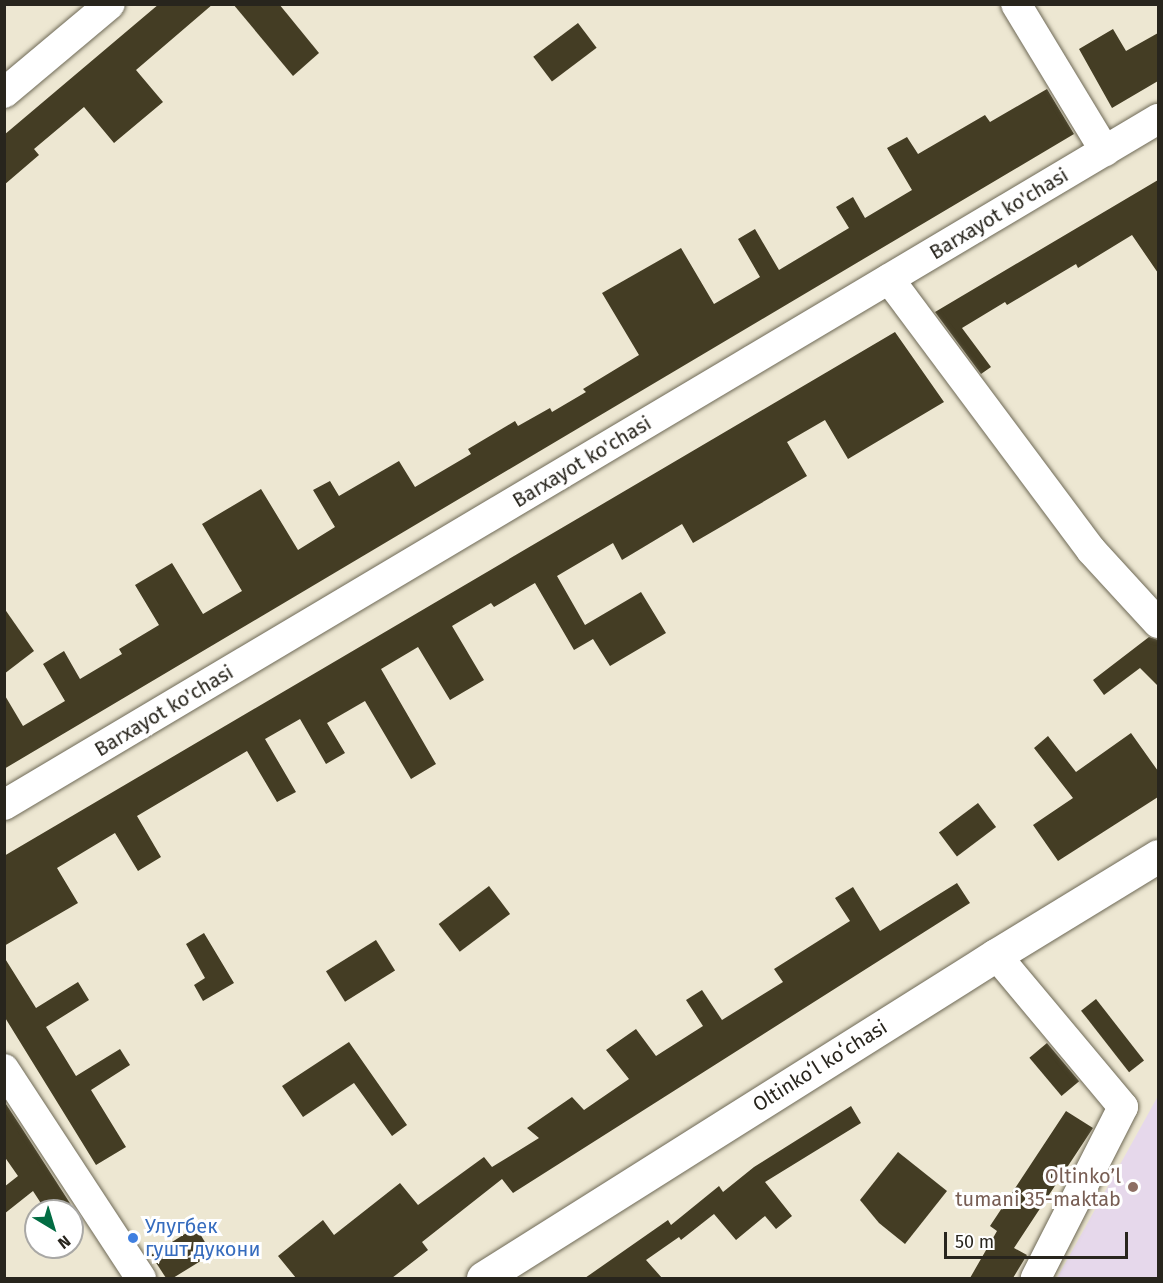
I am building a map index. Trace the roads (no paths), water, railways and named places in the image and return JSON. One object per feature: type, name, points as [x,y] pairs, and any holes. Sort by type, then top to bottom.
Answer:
[{"type":"main road","name":"Oltinkoʻl koʻchasi","points":[[483,1278],[996,955],[1158,856]]},
{"type":"street","points":[[4,93],[110,4]]},
{"type":"street","points":[[1016,4],[1105,151]]},
{"type":"street","name":"Barxayot ko'chasi","points":[[4,805],[1158,119]]},
{"type":"street","points":[[890,279],[1091,550],[1158,623]]},
{"type":"street","points":[[996,955],[1123,1107],[1036,1278]]},
{"type":"street","points":[[4,1069],[141,1278]]},
{"type":"place","name":"Oltinko’l tumani 35-maktab","points":[[1133,1187]]},
{"type":"place","name":"Улугбек гушт дукони","points":[[133,1238]]}]
